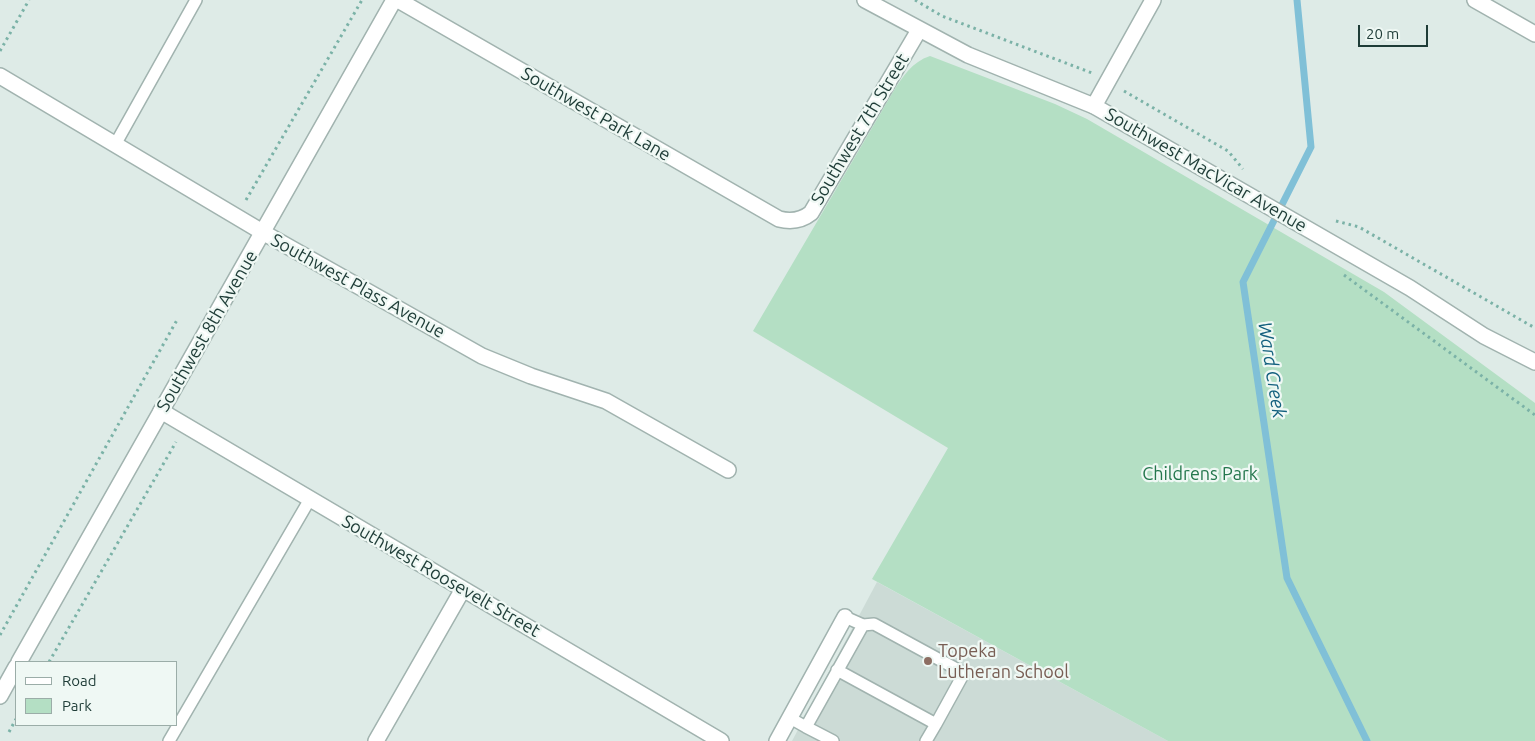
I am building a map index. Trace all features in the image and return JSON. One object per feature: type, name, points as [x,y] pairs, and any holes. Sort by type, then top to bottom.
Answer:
[{"type":"street","name":"Southwest Park Lane","points":[[396,0],[779,219],[795,220]]},
{"type":"street","name":"Southwest 8th Avenue","points":[[20,661],[396,0]]},
{"type":"street","name":"Southwest MacVicar Avenue","points":[[866,0],[968,55],[1094,106],[1410,288],[1484,336],[1535,362]]},
{"type":"street","points":[[1094,106],[1153,0]]},
{"type":"street","points":[[1475,0],[1535,34]]},
{"type":"street","name":"Southwest 7th Street","points":[[795,220],[804,219],[810,213],[919,30]]},
{"type":"street","name":"Southwest Plass Avenue","points":[[0,76],[116,143],[264,233],[482,356],[531,376],[606,401],[728,470]]},
{"type":"street","name":"Southwest Roosevelt Street","points":[[161,411],[721,741]]},
{"type":"street","points":[[376,741],[463,590]]},
{"type":"street","points":[[777,741],[845,617]]},
{"type":"street","points":[[0,696],[15,669]]},
{"type":"lane","points":[[116,143],[196,0]]},
{"type":"lane","points":[[178,726],[310,499]]},
{"type":"lane","points":[[845,617],[863,625],[874,624],[964,673],[926,741]]},
{"type":"lane","points":[[806,727],[863,625]]},
{"type":"lane","points":[[837,670],[936,724]]},
{"type":"lane","points":[[790,718],[833,741]]},
{"type":"lane","points":[[169,741],[178,726]]},
{"type":"path","points":[[0,51],[29,0]]},
{"type":"path","points":[[246,200],[362,0]]},
{"type":"path","points":[[915,0],[942,16],[1088,70],[1228,150],[1244,170]]},
{"type":"path","points":[[1334,221],[1359,227],[1535,328]]},
{"type":"path","points":[[1338,271],[1535,415]]},
{"type":"path","points":[[0,635],[177,320]]},
{"type":"path","points":[[50,661],[177,441]]},
{"type":"path","points":[[9,732],[15,721]]},
{"type":"shaded area","name":"Topeka Lutheran School","points":[[877,582],[1168,741],[792,741]]},
{"type":"green space","name":"Childrens Park","points":[[930,56],[1055,104],[1087,119],[1384,292],[1535,403],[1535,741],[1168,741],[872,579],[948,448],[753,331],[904,75],[918,62]]},
{"type":"waterway","name":"Ward Creek","points":[[1297,0],[1311,147],[1243,282],[1287,578],[1367,741]]},
{"type":"place","name":"Topeka Lutheran School","points":[[928,661]]}]
